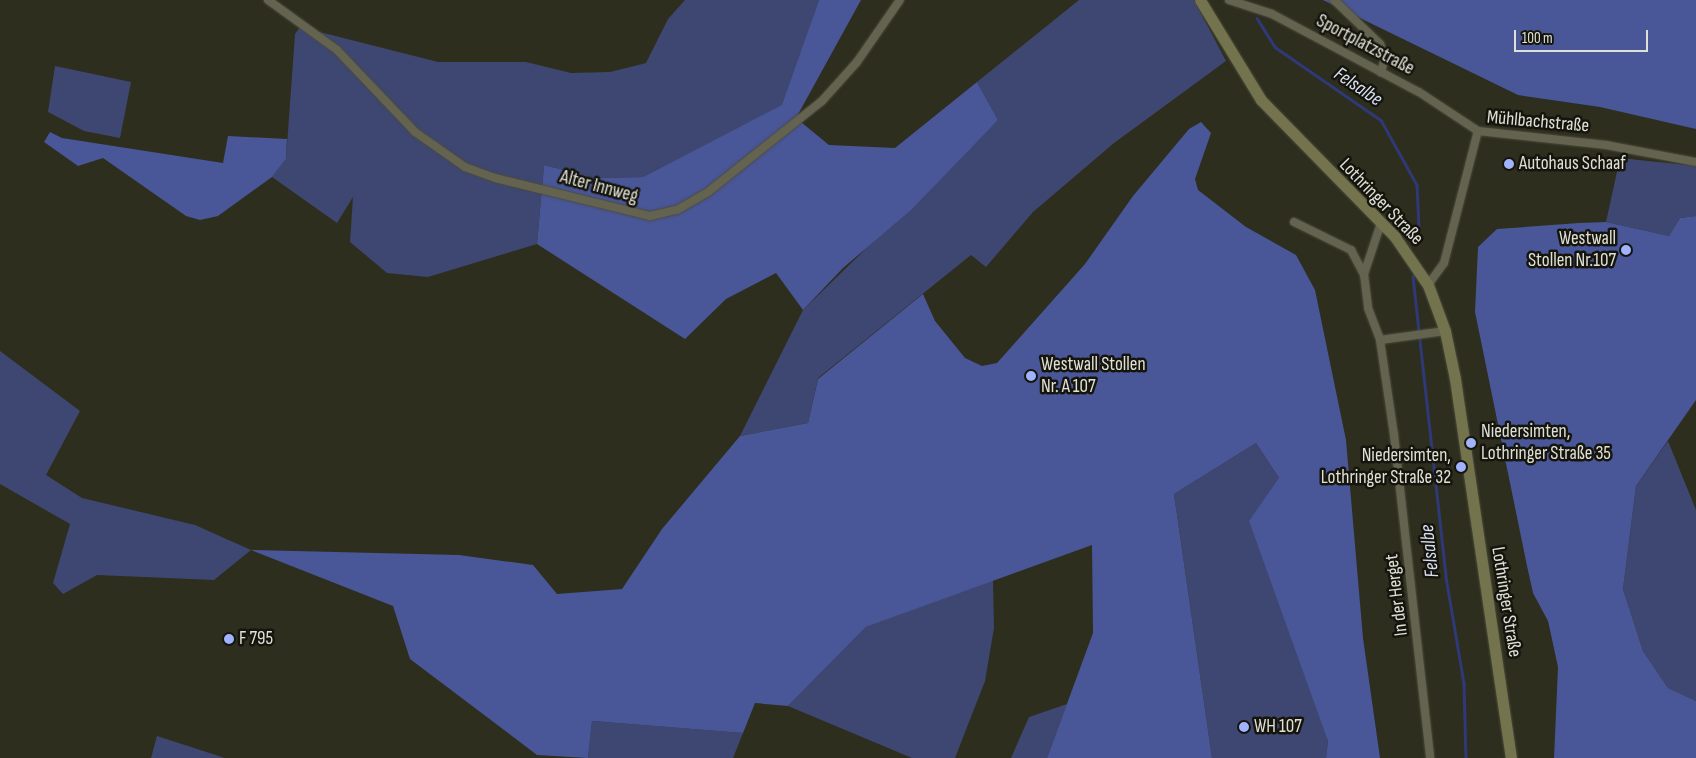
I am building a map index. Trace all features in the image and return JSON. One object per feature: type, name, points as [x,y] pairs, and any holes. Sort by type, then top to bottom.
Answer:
[{"type":"main road","name":"Lothringer Straße","points":[[1200,0],[1261,100],[1403,246],[1428,285],[1445,331],[1512,758]]},
{"type":"street","name":"Alter Innweg","points":[[268,0],[337,50],[415,132],[465,167],[495,178],[650,216],[678,210],[708,192],[822,101],[857,62],[900,0]]},
{"type":"street","name":"Sportplatzstraße","points":[[1229,0],[1272,14],[1382,72],[1478,131]]},
{"type":"street","points":[[1334,0],[1380,44],[1385,58],[1382,72]]},
{"type":"street","name":"Mühlbachstraße","points":[[1428,285],[1444,263],[1478,131],[1606,145],[1696,162]]},
{"type":"street","name":"In der Herget","points":[[1294,222],[1351,250],[1364,274],[1368,308],[1380,340],[1418,626],[1430,758]]},
{"type":"street","name":"In der Herget","points":[[1364,274],[1381,223]]},
{"type":"street","points":[[1380,340],[1445,331]]},
{"type":"shaded area","points":[[685,0],[819,0],[783,105],[643,177],[596,178],[544,165],[537,244],[428,277],[387,273],[350,242],[353,197],[337,223],[272,177],[286,159],[295,34],[300,27],[438,62],[526,62],[571,73],[610,72],[646,63],[668,19]]},
{"type":"shaded area","points":[[819,0],[861,0],[796,118],[829,145],[895,148],[977,82],[998,120],[911,210],[843,268],[803,310],[776,273],[726,299],[685,339],[537,244],[544,165],[596,178],[643,177],[782,105]]},
{"type":"shaded area","points":[[1079,0],[1194,0],[1226,61],[1114,143],[1033,212],[986,267],[971,255],[818,378],[808,423],[740,436],[803,310],[998,120],[977,82]]},
{"type":"shaded area","points":[[1323,0],[1696,0],[1696,129],[1600,107],[1518,95]]},
{"type":"shaded area","points":[[55,66],[131,82],[120,138],[84,131],[48,112]]},
{"type":"shaded area","points":[[1201,122],[1211,133],[1195,179],[1198,190],[1246,227],[1296,255],[1315,290],[1346,440],[1363,638],[1380,758],[1326,758],[1328,741],[1249,521],[1279,478],[1256,443],[1174,494],[1212,758],[1047,758],[1093,633],[1092,545],[866,627],[788,706],[755,703],[743,733],[592,721],[588,758],[537,755],[410,659],[393,606],[251,550],[459,555],[533,565],[557,594],[622,589],[662,529],[740,436],[808,423],[818,379],[923,294],[935,321],[965,358],[982,366],[997,363],[1085,264],[1133,196],[1189,129]]},
{"type":"shaded area","points":[[50,132],[62,138],[223,163],[228,136],[287,139],[286,159],[272,177],[218,216],[200,220],[186,216],[103,158],[78,166],[44,142]]},
{"type":"shaded area","points":[[1620,158],[1696,166],[1696,216],[1680,218],[1669,236],[1606,222]]},
{"type":"shaded area","points":[[1696,216],[1696,400],[1636,486],[1623,589],[1643,651],[1668,688],[1696,701],[1696,758],[1554,758],[1558,667],[1548,621],[1533,593],[1475,312],[1478,247],[1497,229],[1579,223],[1606,222],[1669,236],[1680,218]]},
{"type":"shaded area","points":[[0,351],[80,411],[46,475],[82,498],[195,525],[251,550],[214,580],[97,575],[63,594],[53,583],[70,524],[0,484]]},
{"type":"shaded area","points":[[1668,441],[1696,510],[1696,701],[1668,688],[1643,651],[1623,589],[1636,486]]},
{"type":"shaded area","points":[[1256,443],[1279,478],[1328,741],[1326,758],[1212,758],[1174,494]]},
{"type":"shaded area","points":[[993,580],[994,628],[985,681],[955,758],[912,758],[788,706],[866,627]]},
{"type":"shaded area","points":[[1067,704],[1047,758],[1011,758],[1029,717]]},
{"type":"shaded area","points":[[592,721],[743,733],[733,758],[588,758]]},
{"type":"shaded area","points":[[157,736],[225,758],[151,758]]},
{"type":"waterway","name":"Felsalbe","points":[[1257,18],[1275,47],[1381,120],[1417,185],[1419,228]]},
{"type":"waterway","name":"Felsalbe","points":[[1413,276],[1419,331]]},
{"type":"waterway","name":"Felsalbe","points":[[1420,340],[1446,577],[1464,683],[1466,758]]},
{"type":"place","name":"Autohaus Schaaf","points":[[1509,164]]},
{"type":"place","name":"Westwall Stollen Nr.107","points":[[1626,250]]},
{"type":"place","name":"Westwall Stollen Nr. A 107","points":[[1031,376]]},
{"type":"place","name":"Niedersimten, Lothringer Straße 35","points":[[1471,443]]},
{"type":"place","name":"Niedersimten, Lothringer Straße 32","points":[[1461,467]]},
{"type":"place","name":"F 795","points":[[229,639]]},
{"type":"place","name":"WH 107","points":[[1244,727]]}]
